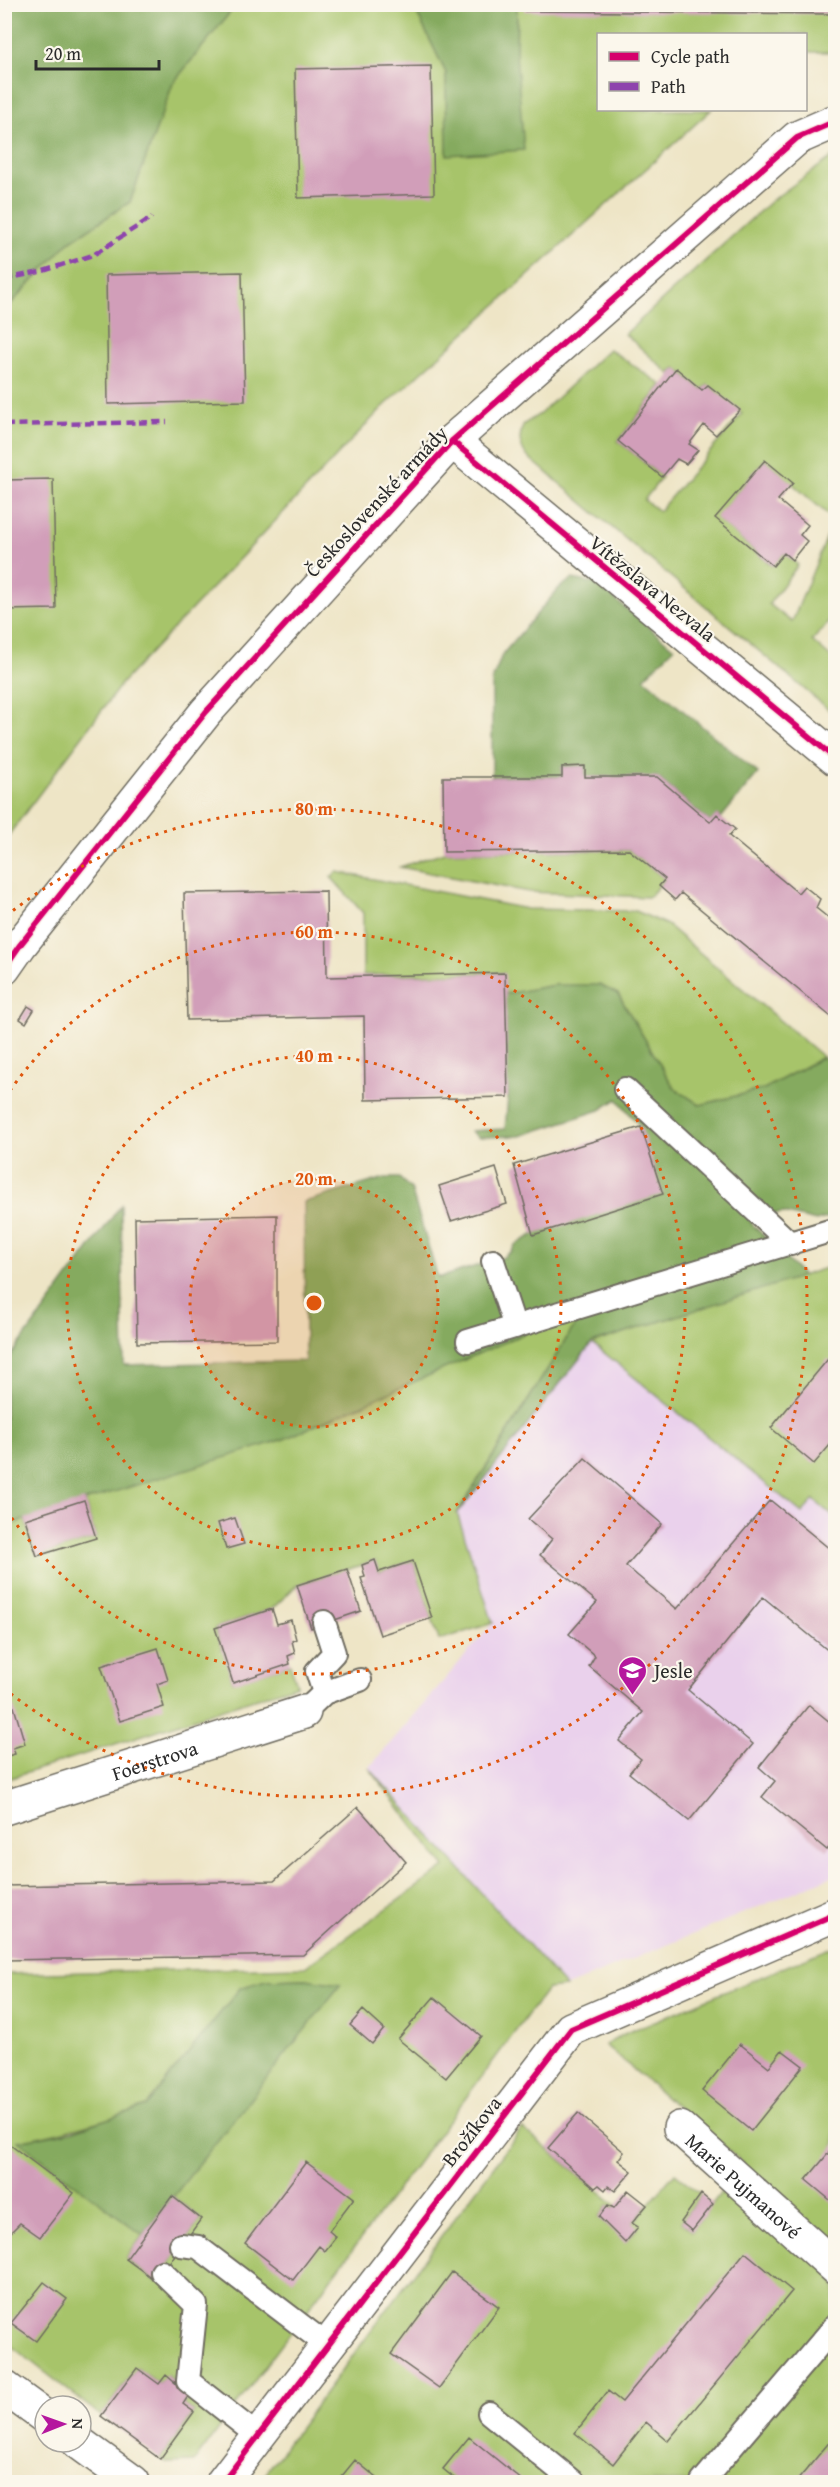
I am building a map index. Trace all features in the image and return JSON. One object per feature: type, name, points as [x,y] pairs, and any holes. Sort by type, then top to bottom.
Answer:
[{"type":"street","name":"Československé armády","points":[[4,968],[206,712],[452,441],[797,138],[836,121]]},
{"type":"street","name":"Vítězslava Nezvala","points":[[452,441],[836,759]]},
{"type":"street","name":"Foerstrova","points":[[4,1808],[314,1702]]},
{"type":"street","name":"Brožíkova","points":[[223,2482],[571,2029],[836,1914]]},
{"type":"street","name":"Marie Pujmanové","points":[[680,2127],[836,2268]]},
{"type":"street","points":[[4,2387],[33,2408]]},
{"type":"street","points":[[93,2453],[133,2482]]},
{"type":"lane","points":[[625,1089],[791,1244]]},
{"type":"lane","points":[[468,1341],[836,1229]]},
{"type":"lane","points":[[493,1261],[515,1327]]},
{"type":"lane","points":[[314,1702],[317,1671],[334,1653],[324,1623]]},
{"type":"lane","points":[[314,1702],[360,1680]]},
{"type":"lane","points":[[190,2242],[327,2345]]},
{"type":"lane","points":[[162,2272],[196,2306],[188,2381],[258,2436]]},
{"type":"lane","points":[[702,2482],[836,2325]]},
{"type":"lane","points":[[489,2413],[574,2482]]},
{"type":"shaded area","name":"Jesle","points":[[592,1343],[802,1513],[814,1500],[835,1518],[835,1875],[566,1987],[369,1768],[493,1623],[457,1514]]},
{"type":"green space","points":[[5,4],[236,5],[173,83],[130,202],[69,242],[5,310]]},
{"type":"green space","points":[[236,5],[413,5],[446,73],[447,154],[516,54],[517,5],[835,5],[835,52],[807,52],[807,33],[597,33],[597,111],[710,111],[382,408],[122,683],[5,840],[5,310],[69,242],[130,202],[173,83]]},
{"type":"green space","points":[[413,5],[517,5],[516,54],[524,150],[447,155],[446,73]]},
{"type":"green space","points":[[835,155],[835,615],[812,641],[835,661],[835,715],[527,456],[520,441],[524,424],[540,414],[609,349],[662,385],[618,441],[662,477],[644,500],[659,511],[742,414],[708,385],[702,390],[676,368],[670,374],[625,334],[771,201]],"holes":[[[765,460],[834,520],[792,622],[769,604],[798,565],[784,553],[772,566],[716,518]]]},
{"type":"green space","points":[[572,579],[595,583],[674,648],[644,678],[758,773],[721,818],[717,815],[710,822],[657,777],[585,777],[585,766],[562,767],[562,777],[492,777],[492,681],[502,655],[559,588]]},
{"type":"green space","points":[[629,850],[665,879],[649,897],[529,892],[400,867],[444,852]]},
{"type":"green space","points":[[337,872],[527,909],[636,911],[667,925],[823,1057],[764,1089],[700,1105],[674,1088],[618,994],[555,985],[505,994],[504,973],[363,975],[363,913],[331,877]]},
{"type":"green space","points":[[555,985],[600,985],[618,994],[674,1088],[700,1105],[764,1089],[823,1057],[835,1067],[835,1216],[816,1221],[783,1213],[749,1218],[752,1224],[803,1276],[592,1343],[457,1514],[587,1306],[284,1439],[5,1526],[5,1364],[121,1205],[124,1365],[305,1361],[304,1202],[385,1178],[399,1178],[411,1189],[438,1278],[502,1258],[512,1251],[515,1245],[533,1235],[641,1127],[617,1099],[600,1110],[520,1136],[478,1137],[471,1131],[505,1129],[508,1097],[505,994]]},
{"type":"green space","points":[[835,1265],[835,1518],[814,1500],[802,1513],[592,1343]]},
{"type":"green space","points":[[588,1305],[457,1513],[493,1623],[439,1640],[413,1561],[379,1572],[375,1561],[297,1585],[272,1609],[215,1628],[233,1682],[290,1664],[297,1685],[5,1780],[5,1526],[25,1519],[37,1556],[96,1538],[84,1500],[284,1439]]},
{"type":"green space","points":[[369,1768],[566,1987],[547,1989],[194,2462],[166,2463],[160,2459],[194,2412],[183,2404],[189,2395],[167,2375],[159,2384],[137,2368],[101,2416],[93,2410],[93,2394],[73,2394],[5,2341],[4,1974],[305,1967],[445,1867]],"holes":[[[306,1979],[340,1984],[172,2196],[201,2219],[156,2281],[126,2259],[143,2235],[19,2141],[206,2094],[240,1988],[266,1980]]]},
{"type":"green space","points":[[835,1946],[835,2482],[259,2482],[522,2128],[616,2205],[614,2208],[608,2205],[599,2217],[625,2242],[638,2228],[632,2223],[675,2173],[701,2194],[681,2222],[692,2231],[743,2163],[605,2045],[626,2033]]},
{"type":"green space","points":[[306,1979],[341,1984],[143,2235],[18,2141],[71,2131],[146,2106],[240,1988],[266,1980]]},
{"type":"building","points":[[525,4],[836,4],[836,14],[525,11]]},
{"type":"building","points":[[431,66],[434,194],[298,198],[295,69]]},
{"type":"building","points":[[242,272],[245,401],[108,404],[106,275]]},
{"type":"building","points":[[676,368],[702,390],[708,385],[740,410],[716,435],[704,425],[689,444],[698,450],[686,464],[677,459],[662,477],[618,441]]},
{"type":"building","points":[[765,460],[793,483],[778,500],[808,525],[800,535],[807,541],[792,560],[784,553],[773,566],[715,518]]},
{"type":"building","points":[[53,479],[56,609],[4,610],[4,480]]},
{"type":"building","points":[[585,766],[585,777],[657,777],[710,822],[717,814],[735,829],[729,836],[798,893],[804,886],[820,899],[816,908],[836,924],[836,1021],[681,893],[675,900],[659,886],[665,879],[629,850],[444,852],[443,777],[562,777],[562,767]]},
{"type":"building","points":[[326,891],[327,977],[505,973],[508,1097],[365,1100],[364,1016],[187,1020],[184,893]]},
{"type":"building","points":[[28,1006],[34,1010],[26,1023],[20,1019]]},
{"type":"building","points":[[641,1127],[663,1194],[533,1235],[514,1165]]},
{"type":"building","points":[[496,1168],[507,1204],[451,1221],[439,1186]]},
{"type":"building","points":[[277,1215],[277,1341],[137,1343],[135,1218]]},
{"type":"building","points":[[828,1359],[836,1365],[836,1438],[814,1464],[771,1428]]},
{"type":"building","points":[[585,1458],[662,1524],[626,1566],[677,1609],[770,1500],[836,1554],[836,1657],[763,1597],[688,1690],[753,1744],[689,1821],[629,1773],[641,1759],[619,1741],[643,1712],[589,1666],[595,1656],[569,1634],[597,1602],[540,1555],[552,1539],[528,1519]]},
{"type":"building","points":[[84,1500],[96,1538],[37,1556],[25,1519]]},
{"type":"building","points":[[235,1518],[244,1544],[226,1549],[218,1523]]},
{"type":"building","points":[[375,1560],[379,1572],[413,1561],[432,1618],[380,1635],[361,1578],[365,1577],[362,1565]]},
{"type":"building","points":[[347,1569],[361,1611],[311,1628],[297,1585]]},
{"type":"building","points":[[272,1609],[277,1624],[291,1620],[296,1639],[292,1641],[295,1653],[288,1656],[290,1664],[233,1683],[215,1628]]},
{"type":"building","points":[[158,1648],[168,1680],[157,1684],[164,1707],[120,1721],[101,1666]]},
{"type":"building","points":[[809,1705],[836,1727],[836,1840],[827,1850],[762,1797],[775,1781],[759,1767]]},
{"type":"building","points":[[14,1707],[25,1744],[13,1748],[15,1754],[4,1757],[4,1710]]},
{"type":"building","points":[[358,1807],[406,1862],[303,1955],[4,1960],[4,1886],[274,1881]]},
{"type":"building","points":[[434,1997],[481,2036],[446,2078],[398,2039]]},
{"type":"building","points":[[363,2010],[384,2029],[372,2044],[350,2025]]},
{"type":"building","points":[[740,2044],[769,2067],[782,2050],[803,2066],[751,2131],[702,2091]]},
{"type":"building","points":[[578,2113],[624,2152],[618,2160],[632,2171],[615,2191],[608,2186],[605,2190],[599,2185],[595,2188],[548,2148]]},
{"type":"building","points":[[5,2141],[74,2193],[40,2237],[20,2223],[11,2232],[5,2227]]},
{"type":"building","points":[[836,2144],[836,2205],[806,2180]]},
{"type":"building","points":[[306,2162],[354,2198],[329,2231],[336,2237],[325,2251],[319,2246],[293,2280],[245,2243]]},
{"type":"building","points":[[628,2190],[647,2205],[632,2223],[638,2227],[625,2243],[599,2217],[608,2205],[614,2208]]},
{"type":"building","points":[[701,2194],[713,2204],[692,2231],[681,2222]]},
{"type":"building","points":[[172,2196],[201,2219],[156,2281],[126,2259]]},
{"type":"building","points":[[745,2252],[792,2291],[668,2441],[646,2422],[613,2464],[575,2433],[608,2391],[622,2402]]},
{"type":"building","points":[[452,2272],[499,2307],[439,2388],[391,2354]]},
{"type":"building","points":[[44,2282],[67,2299],[36,2341],[11,2323]]},
{"type":"building","points":[[137,2368],[159,2384],[166,2375],[189,2395],[183,2404],[194,2412],[160,2459],[101,2416]]},
{"type":"building","points":[[836,2434],[836,2482],[796,2482],[827,2445]]},
{"type":"building","points":[[469,2437],[524,2482],[459,2482],[443,2469]]},
{"type":"building","points":[[355,2460],[382,2482],[337,2482]]},
{"type":"marked path","points":[[4,279],[40,272],[93,255],[152,217]]},
{"type":"marked path","points":[[4,425],[167,422]]},
{"type":"cycle path","points":[[4,968],[206,712],[452,441],[797,138],[836,121]]},
{"type":"cycle path","points":[[452,441],[836,759]]},
{"type":"cycle path","points":[[223,2482],[571,2029],[836,1914]]},
{"type":"place","name":"Jesle","points":[[633,1696]]}]
